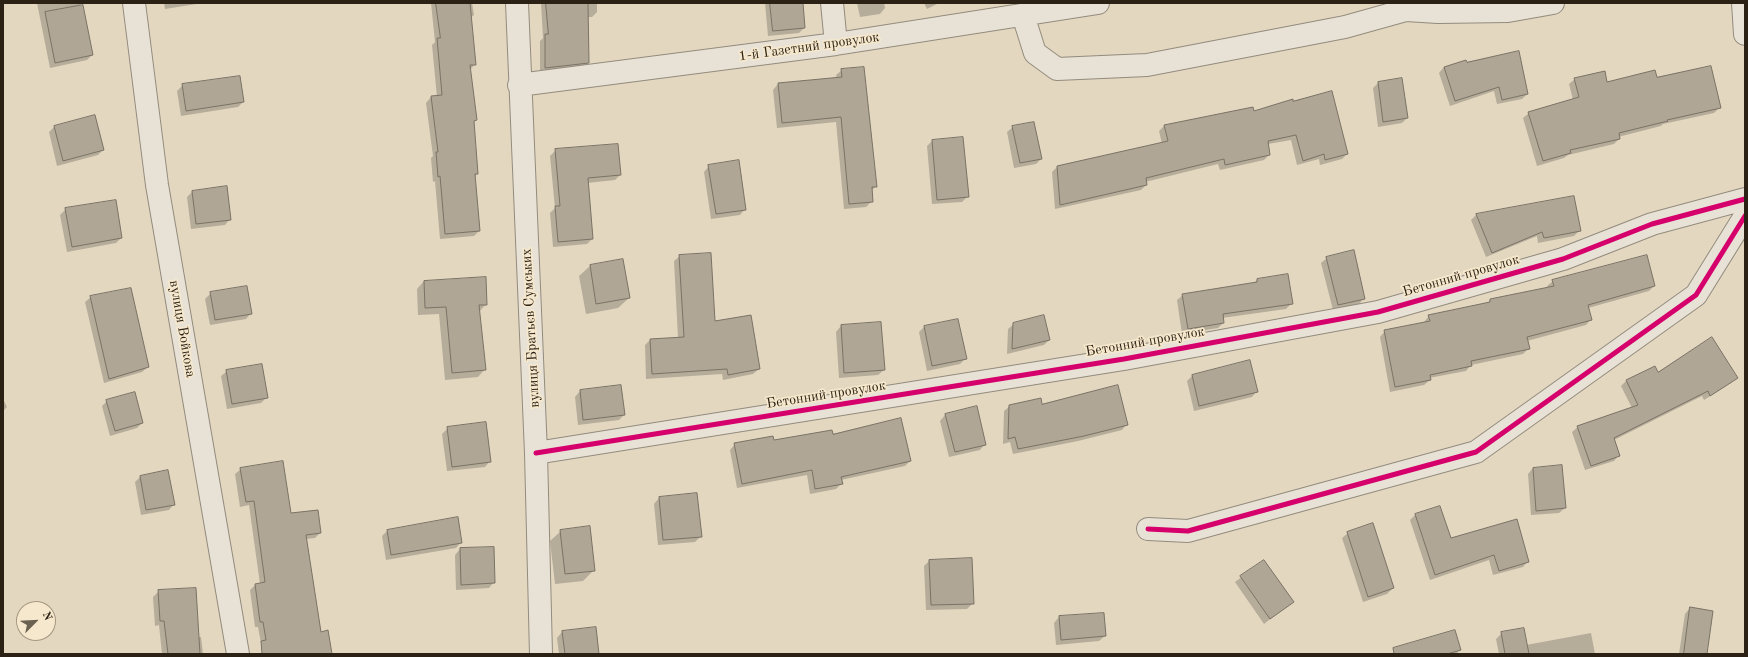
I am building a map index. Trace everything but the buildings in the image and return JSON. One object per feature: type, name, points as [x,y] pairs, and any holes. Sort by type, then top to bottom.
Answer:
[{"type":"street","name":"вулиця Войкова","points":[[134,3],[157,185],[238,654]]},
{"type":"street","name":"вулиця Братьєв Сумських","points":[[516,3],[536,453],[541,654]]},
{"type":"street","points":[[832,3],[836,44]]},
{"type":"street","name":"1-й Газетний провулок","points":[[520,85],[836,44],[1098,3]]},
{"type":"street","points":[[1023,15],[1035,53],[1057,69],[1147,66],[1345,27],[1406,10],[1438,12],[1508,10],[1553,3]]},
{"type":"street","points":[[1743,3],[1745,34]]},
{"type":"street","name":"Бетонний провулок","points":[[536,453],[1124,359],[1378,312],[1563,259],[1652,224],[1745,199]]},
{"type":"street","points":[[1148,529],[1188,531],[1476,452],[1696,295],[1745,216]]},
{"type":"cycle path","points":[[536,453],[1124,359],[1378,312],[1563,259],[1652,224],[1745,199]]},
{"type":"cycle path","points":[[1148,529],[1188,531],[1476,452],[1696,295],[1745,216]]}]
